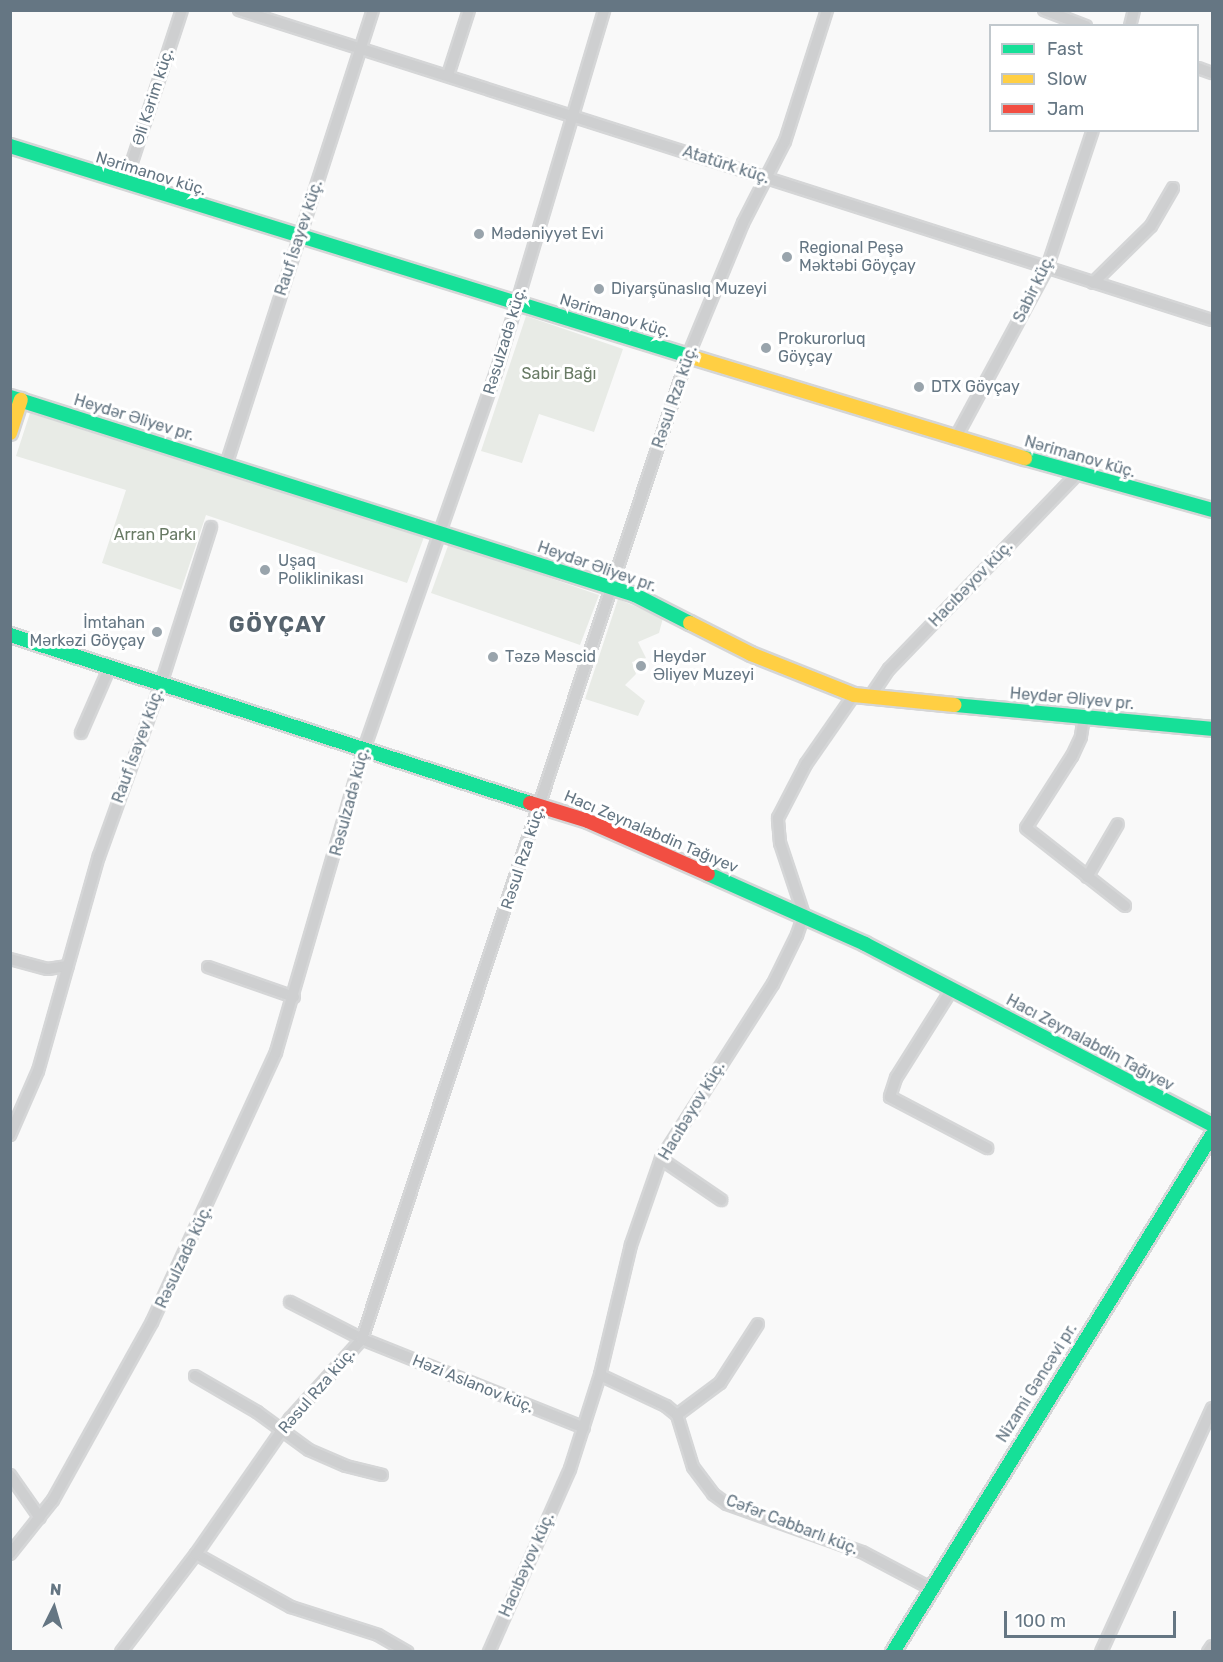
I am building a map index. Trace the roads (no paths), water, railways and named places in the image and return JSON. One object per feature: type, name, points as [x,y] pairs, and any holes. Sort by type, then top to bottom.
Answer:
[{"type":"street","name":"Əli Kərim küç.","points":[[125,183],[182,10]]},
{"type":"street","name":"Atatürk küç.","points":[[239,10],[572,113],[768,179],[1212,320]]},
{"type":"street","name":"Rauf İsayev küç.","points":[[226,465],[373,10]]},
{"type":"street","points":[[448,75],[469,10]]},
{"type":"street","name":"Rəsulzadə küç.","points":[[10,1554],[40,1518],[152,1322],[259,1094],[294,997],[363,752],[441,533],[517,303],[604,10]]},
{"type":"street","name":"Rəsul Rza küç.","points":[[121,1652],[196,1554],[281,1431],[362,1339],[541,805],[688,356],[743,223],[768,179],[785,141],[826,10]]},
{"type":"street","points":[[1044,10],[1081,24]]},
{"type":"street","name":"Sabir küç.","points":[[955,439],[1047,268],[1093,132]]},
{"type":"street","name":"Nərimanov küç.","points":[[10,146],[300,238],[955,439],[1212,510]]},
{"type":"street","points":[[1093,283],[1151,226],[1173,188]]},
{"type":"street","points":[[10,433],[16,398]]},
{"type":"street","name":"Heydər Əliyev pr.","points":[[16,398],[611,587],[656,604],[751,654],[854,695],[1212,729]]},
{"type":"street","name":"Hacıbəyov küç.","points":[[870,697],[889,669],[1077,474]]},
{"type":"street","name":"Rauf İsayev küç.","points":[[10,1135],[38,1071],[99,856],[160,687],[211,527]]},
{"type":"street","name":"Hacı Zeynalabdin Tağıyev","points":[[10,635],[160,687],[588,821],[804,915],[952,989],[1212,1125]]},
{"type":"street","points":[[81,733],[109,669]]},
{"type":"street","points":[[804,915],[780,843],[778,819],[806,764],[854,695]]},
{"type":"street","points":[[1084,717],[1081,737],[1026,828],[1125,906]]},
{"type":"street","points":[[1088,877],[1118,824]]},
{"type":"street","name":"Hacıbəyov küç.","points":[[489,1652],[584,1428],[600,1375],[631,1245],[662,1159],[773,984],[804,915]]},
{"type":"street","points":[[10,959],[48,969],[68,966]]},
{"type":"street","points":[[208,966],[294,997]]},
{"type":"street","points":[[952,989],[896,1078],[890,1097],[987,1148]]},
{"type":"street","name":"Nizami Gəncəvi pr.","points":[[893,1652],[930,1588],[1212,1135]]},
{"type":"street","points":[[662,1159],[721,1200]]},
{"type":"street","name":"Həzi Aslanov küç.","points":[[290,1302],[362,1339],[584,1428]]},
{"type":"street","points":[[600,1375],[645,1395],[677,1415],[720,1383],[758,1324]]},
{"type":"street","points":[[195,1377],[257,1412],[309,1450],[346,1466],[382,1475]]},
{"type":"street","points":[[1101,1652],[1212,1408]]},
{"type":"street","name":"Cəfər Cabbarlı küç.","points":[[677,1415],[693,1467],[713,1494],[727,1504],[862,1552],[930,1588]]},
{"type":"street","points":[[10,1475],[40,1518]]},
{"type":"street","points":[[196,1554],[291,1607],[378,1635],[408,1652]]},
{"type":"street","points":[[1208,1652],[1212,1646]]},
{"type":"place","name":"Mədəniyyət Evi","points":[[479,234]]},
{"type":"place","name":"Regional Peşə Məktəbi Göyçay","points":[[787,257]]},
{"type":"place","name":"Diyarşünaslıq Muzeyi","points":[[599,289]]},
{"type":"place","name":"Prokurorluq Göyçay","points":[[766,348]]},
{"type":"place","name":"DTX Göyçay","points":[[919,387]]},
{"type":"place","name":"Uşaq Poliklinikası","points":[[265,570]]},
{"type":"place","name":"İmtahan Mərkəzi Göyçay","points":[[157,632]]},
{"type":"place","name":"Təzə Məscid","points":[[493,657]]},
{"type":"place","name":"Heydər Əliyev Muzeyi","points":[[641,666]]},
{"type":"district","name":"GÖYÇAY","points":[[278,625]]},
{"type":"park label","name":"Sabir Bağı","points":[[559,374]]},
{"type":"park label","name":"Arran Parkı","points":[[155,535]]}]
